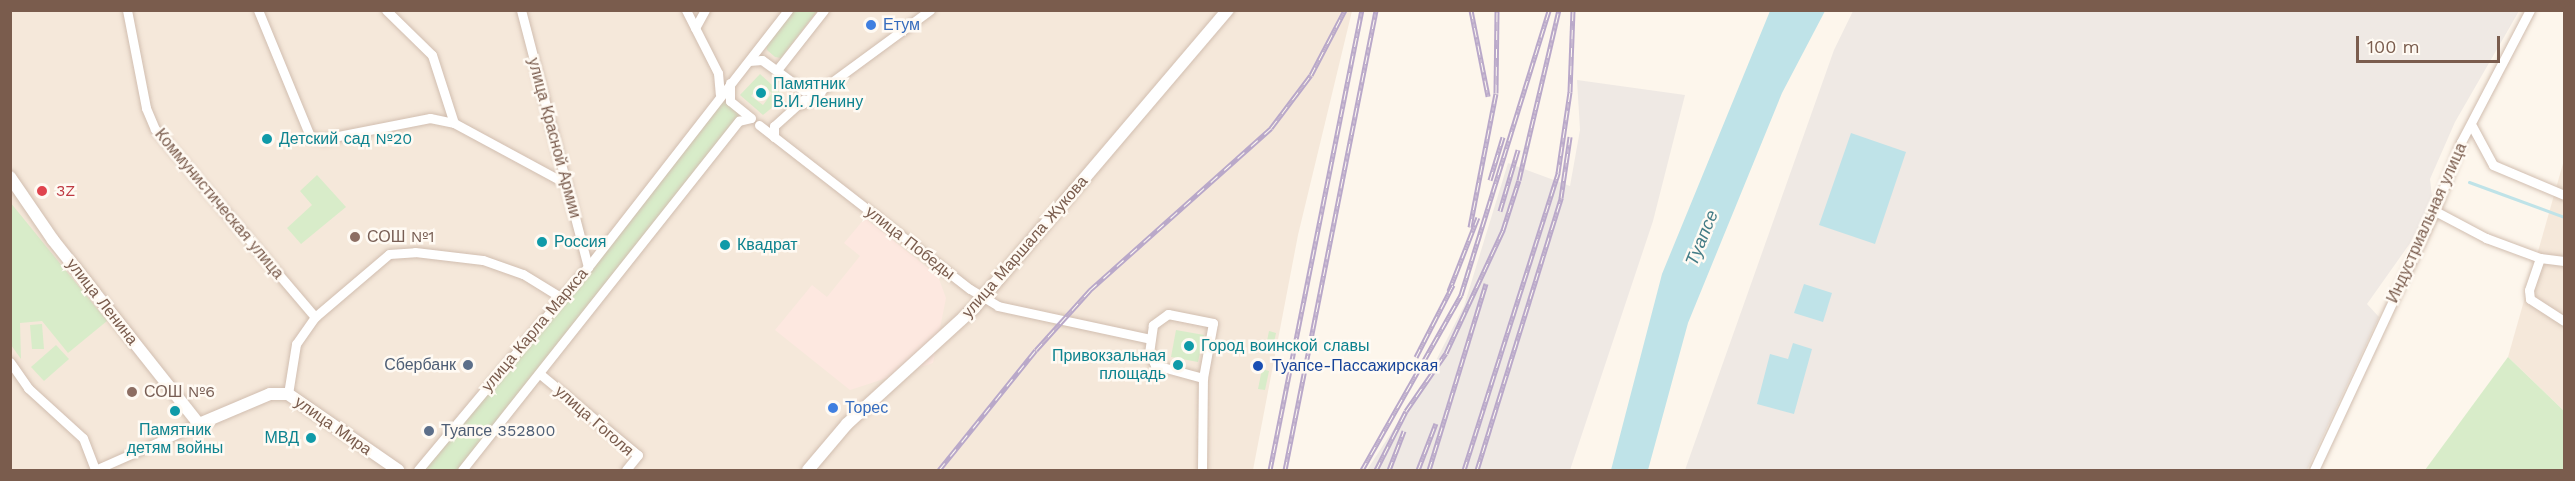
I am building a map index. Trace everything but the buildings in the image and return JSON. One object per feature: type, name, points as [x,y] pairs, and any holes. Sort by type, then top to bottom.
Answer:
[{"type":"main road","name":"улица Маршала Жукова","points":[[808,471],[847,424],[983,298],[1228,10]]},
{"type":"main road","name":"улица Ленина","points":[[10,177],[53,240],[199,424]]},
{"type":"main road","name":"улица Мира","points":[[199,424],[270,394],[288,394],[398,471]]},
{"type":"street","name":"Коммунистическая улица","points":[[127,10],[146,108],[155,129],[315,317]]},
{"type":"street","points":[[258,10],[310,136],[323,139],[429,118],[454,123],[567,184]]},
{"type":"street","points":[[387,10],[432,55],[454,123]]},
{"type":"street","name":"улица Красной Армии","points":[[520,10],[588,267]]},
{"type":"street","points":[[686,10],[725,83],[730,100],[759,124],[774,126],[930,10]]},
{"type":"street","points":[[695,28],[705,10]]},
{"type":"street","name":"улица Карла Маркса","points":[[418,471],[588,267],[725,83],[749,61],[788,10]]},
{"type":"street","points":[[777,70],[824,10]]},
{"type":"street","name":"Индустриальная улица","points":[[2314,471],[2436,211],[2443,186],[2461,142],[2472,126],[2530,10]]},
{"type":"street","points":[[761,46],[762,60]]},
{"type":"street","points":[[749,61],[762,60],[798,86],[804,95],[802,104]]},
{"type":"street","points":[[798,86],[821,92]]},
{"type":"street","name":"улица Карла Маркса","points":[[462,471],[739,121],[751,118]]},
{"type":"street","name":"улица Победы","points":[[759,124],[983,298],[1020,312],[1150,339]]},
{"type":"street","points":[[774,126],[774,137]]},
{"type":"street","points":[[2472,126],[2493,165],[2565,195]]},
{"type":"street","points":[[2436,211],[2486,238],[2540,258],[2565,261]]},
{"type":"street","points":[[288,394],[296,344],[315,317],[389,254],[406,253],[483,260],[523,274],[562,298]]},
{"type":"street","points":[[2540,258],[2529,290],[2530,299],[2565,321]]},
{"type":"street","points":[[1202,471],[1203,378],[1213,323],[1168,314],[1153,325],[1149,353],[1155,365],[1203,378]]},
{"type":"street","points":[[10,362],[28,388],[82,438],[95,470],[199,424]]},
{"type":"street","name":"улица Гоголя","points":[[540,374],[638,455],[626,471]]},
{"type":"shaded area","points":[[10,11],[1352,11],[1298,235],[1253,470],[11,470]]},
{"type":"shaded area","points":[[1853,11],[2519,11],[2455,122],[2430,179],[2432,197],[2413,239],[2367,304],[2379,317],[2307,470],[1685,470],[1834,50]]},
{"type":"shaded area","points":[[1577,80],[1685,95],[1653,221],[1570,470],[1367,470],[1427,378],[1464,306],[1508,163],[1570,186],[1580,130]]},
{"type":"shaded area","points":[[2564,160],[2564,411],[2508,357]]},
{"type":"shaded area","points":[[865,218],[938,276],[946,298],[933,363],[850,390],[775,330],[812,285],[827,297],[860,256],[844,243]]},
{"type":"green space","points":[[789,11],[817,11],[781,58],[775,57],[767,50],[766,43]]},
{"type":"green space","points":[[760,74],[785,97],[763,115],[740,95]],"holes":[[[761,84],[772,93],[763,105],[751,96]]]},
{"type":"green space","points":[[721,98],[741,115],[537,373],[458,470],[422,470]]},
{"type":"green space","points":[[317,175],[346,207],[301,244],[287,228],[312,205],[300,191]]},
{"type":"green space","points":[[10,202],[107,321],[68,353],[42,321],[20,323],[21,359],[11,345]]},
{"type":"green space","points":[[42,324],[44,349],[32,349],[30,325]]},
{"type":"green space","points":[[1176,330],[1204,335],[1198,362],[1171,357]]},
{"type":"green space","points":[[1269,331],[1276,333],[1272,352],[1265,351]]},
{"type":"green space","points":[[56,345],[69,359],[44,381],[31,367]]},
{"type":"green space","points":[[2508,357],[2564,411],[2564,470],[2425,470]]},
{"type":"green space","points":[[1262,369],[1269,371],[1265,390],[1258,389]]},
{"type":"water","name":"Туапсе","points":[[1770,11],[1825,11],[1782,93],[1688,323],[1648,470],[1611,470],[1662,274]]},
{"type":"water","points":[[1851,133],[1906,152],[1875,244],[1819,225]]},
{"type":"water","points":[[1804,284],[1832,293],[1823,322],[1794,313]]},
{"type":"water","points":[[1793,343],[1812,349],[1794,414],[1757,404],[1770,354],[1788,359]]},
{"type":"waterway","points":[[2469,182],[2564,217]]},
{"type":"railway","points":[[939,470],[1036,350],[1090,290],[1271,128],[1311,75],[1345,10]]},
{"type":"railway","points":[[1270,470],[1362,10]]},
{"type":"railway","points":[[1285,470],[1376,10]]},
{"type":"railway","points":[[1471,10],[1488,96]]},
{"type":"railway","points":[[1470,227],[1496,93],[1497,10]]},
{"type":"railway","points":[[1362,470],[1461,295],[1549,10]]},
{"type":"railway","points":[[1376,470],[1406,411],[1446,353],[1503,230],[1519,180],[1559,10]]},
{"type":"railway","points":[[1464,470],[1558,173],[1570,92],[1573,10]]},
{"type":"railway","points":[[1490,180],[1503,137]]},
{"type":"railway","points":[[1477,470],[1561,198],[1570,137]]},
{"type":"railway","points":[[1500,211],[1518,150]]},
{"type":"railway","points":[[1449,291],[1478,217]]},
{"type":"railway","points":[[1429,470],[1486,284]]},
{"type":"railway","points":[[1416,357],[1453,285]]},
{"type":"railway","points":[[1418,470],[1436,423]]},
{"type":"railway","points":[[1389,470],[1404,431]]},
{"type":"place","name":"Етум","points":[[871,25]]},
{"type":"place","name":"Памятник В.И. Ленину","points":[[761,93]]},
{"type":"place","name":"Детский сад №20","points":[[267,139]]},
{"type":"place","name":"3Z","points":[[42,191]]},
{"type":"place","name":"СОШ №1","points":[[355,237]]},
{"type":"place","name":"Россия","points":[[542,242]]},
{"type":"place","name":"Квадрат","points":[[725,245]]},
{"type":"place","name":"Город воинской славы","points":[[1189,346]]},
{"type":"place","name":"Сбербанк","points":[[468,365]]},
{"type":"place","name":"Привокзальная площадь","points":[[1178,365]]},
{"type":"place","name":"Туапсе-Пассажирская","points":[[1258,366]]},
{"type":"place","name":"СОШ №6","points":[[132,392]]},
{"type":"place","name":"Торес","points":[[833,408]]},
{"type":"place","name":"Памятник детям войны","points":[[175,411]]},
{"type":"place","name":"Туапсе 352800","points":[[429,431]]},
{"type":"place","name":"МВД","points":[[311,438]]}]
